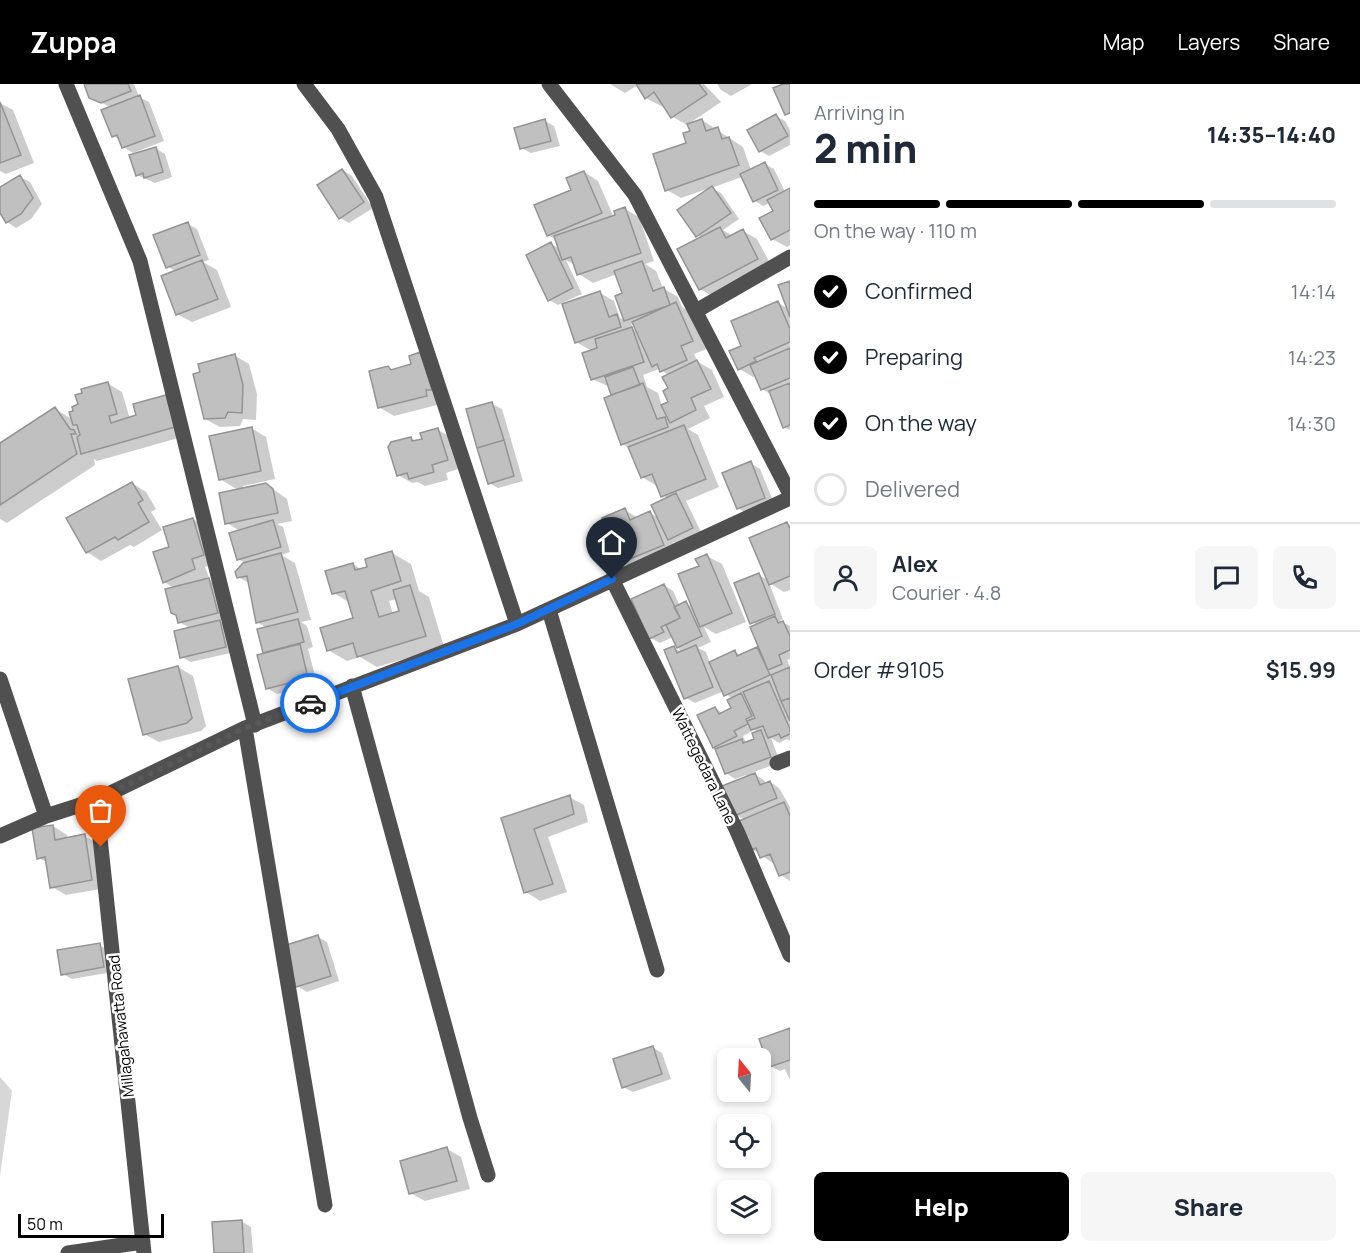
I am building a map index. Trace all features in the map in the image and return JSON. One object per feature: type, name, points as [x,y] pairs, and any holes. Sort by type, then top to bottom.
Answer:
[{"type":"street","points":[[66,84],[141,261],[250,726],[325,1206]]},
{"type":"street","points":[[304,84],[338,129],[376,197],[517,624]]},
{"type":"street","points":[[0,836],[46,816],[96,800],[250,726],[517,624],[790,496],[635,195],[549,84]]},
{"type":"street","points":[[696,311],[790,257]]},
{"type":"street","name":"Wattegedara Lane","points":[[612,579],[736,831],[790,955]]},
{"type":"street","points":[[549,610],[657,970]]},
{"type":"street","points":[[0,679],[46,816]]},
{"type":"street","points":[[352,686],[470,1118],[488,1175]]},
{"type":"street","name":"Millagahawatta Road","points":[[96,800],[144,1248]]},
{"type":"street","points":[[68,1253],[144,1248]]},
{"type":"shaded area","points":[[0,1077],[12,1091],[0,1176]]},
{"type":"building","points":[[84,84],[128,84],[131,91],[101,103],[89,98]]},
{"type":"building","points":[[636,84],[699,84],[707,94],[671,118],[654,92],[645,99]]},
{"type":"building","points":[[790,84],[790,113],[785,115],[773,88]]},
{"type":"building","points":[[140,95],[155,136],[122,148],[117,135],[112,137],[101,110]]},
{"type":"building","points":[[0,102],[21,155],[0,163]]},
{"type":"building","points":[[776,114],[788,136],[759,152],[747,130]]},
{"type":"building","points":[[545,119],[551,141],[520,149],[514,128]]},
{"type":"building","points":[[702,119],[706,131],[718,127],[722,139],[729,137],[739,165],[665,191],[653,154],[686,143],[683,133],[690,131],[687,124]]},
{"type":"building","points":[[156,147],[163,172],[144,178],[143,173],[136,176],[129,155]]},
{"type":"building","points":[[765,162],[778,190],[753,202],[740,174]]},
{"type":"building","points":[[342,169],[364,202],[339,219],[317,185]]},
{"type":"building","points":[[584,171],[602,213],[547,236],[534,205],[571,190],[566,178]]},
{"type":"building","points":[[20,175],[33,198],[21,214],[6,223],[0,213],[0,187]]},
{"type":"building","points":[[712,186],[731,213],[696,237],[677,210]]},
{"type":"building","points":[[790,188],[790,230],[771,240],[759,218],[773,211],[767,200]]},
{"type":"building","points":[[625,207],[641,253],[577,275],[571,257],[562,260],[554,236],[615,215],[614,211]]},
{"type":"building","points":[[188,222],[200,255],[166,268],[153,235]]},
{"type":"building","points":[[720,227],[726,238],[743,229],[758,259],[699,290],[677,249]]},
{"type":"building","points":[[551,242],[573,288],[548,301],[526,255]]},
{"type":"building","points":[[202,260],[218,299],[176,315],[161,276]]},
{"type":"building","points":[[642,261],[653,291],[664,287],[670,305],[624,321],[615,296],[622,293],[614,271]]},
{"type":"building","points":[[790,281],[790,317],[778,285]]},
{"type":"building","points":[[600,291],[609,317],[617,314],[621,327],[575,343],[562,304]]},
{"type":"building","points":[[778,301],[790,329],[790,342],[754,358],[756,361],[738,370],[729,351],[741,346],[731,321]]},
{"type":"building","points":[[676,302],[693,341],[681,346],[687,360],[660,372],[657,364],[652,367],[632,322]]},
{"type":"building","points":[[632,327],[644,362],[591,380],[582,353],[597,348],[595,339]]},
{"type":"building","points":[[790,348],[790,378],[761,390],[750,365]]},
{"type":"building","points":[[420,352],[432,390],[426,390],[427,396],[378,408],[369,371],[388,366],[391,370],[411,364],[409,356]]},
{"type":"building","points":[[235,354],[243,385],[242,413],[228,412],[225,418],[204,419],[193,374],[200,372],[198,364]]},
{"type":"building","points":[[697,360],[711,389],[691,398],[696,410],[670,423],[661,405],[668,402],[663,391],[668,388],[662,377]]},
{"type":"building","points":[[633,367],[640,385],[611,395],[605,377]]},
{"type":"building","points":[[108,382],[117,414],[109,416],[111,423],[136,415],[133,404],[166,395],[175,427],[81,454],[77,437],[80,435],[77,425],[73,425],[69,412],[73,411],[72,407],[78,404],[75,395],[82,393],[81,389]]},
{"type":"building","points":[[643,383],[657,419],[665,417],[668,427],[621,445],[604,398]]},
{"type":"building","points":[[790,383],[790,425],[783,428],[769,391]]},
{"type":"building","points":[[492,402],[504,440],[477,448],[466,409]]},
{"type":"building","points":[[55,407],[76,434],[71,434],[77,454],[0,505],[0,443]]},
{"type":"building","points":[[684,425],[706,479],[661,497],[652,474],[641,478],[628,447]]},
{"type":"building","points":[[252,427],[261,471],[219,480],[209,436]]},
{"type":"building","points":[[438,428],[448,460],[432,465],[434,472],[409,479],[407,473],[397,476],[388,447],[391,442],[411,437],[412,441],[422,439],[420,433]]},
{"type":"building","points":[[504,440],[514,476],[488,484],[477,448]]},
{"type":"building","points":[[751,461],[765,498],[737,509],[722,473]]},
{"type":"building","points":[[132,482],[143,500],[138,503],[149,522],[118,540],[115,537],[86,553],[66,518]]},
{"type":"building","points":[[266,483],[273,489],[278,513],[225,524],[219,493]]},
{"type":"building","points":[[676,493],[693,528],[668,540],[651,505]]},
{"type":"building","points":[[625,508],[630,520],[650,511],[664,545],[620,563],[602,518]]},
{"type":"building","points":[[193,518],[204,555],[192,559],[195,569],[163,583],[153,552],[169,547],[163,527]]},
{"type":"building","points":[[273,520],[281,547],[237,560],[229,533]]},
{"type":"building","points":[[787,522],[790,529],[790,576],[769,585],[749,538]]},
{"type":"building","points":[[392,551],[401,581],[371,591],[379,617],[399,611],[393,590],[410,585],[426,636],[357,657],[353,643],[327,651],[320,628],[353,618],[345,591],[332,594],[325,571],[353,563],[355,570],[367,567],[365,559]]},
{"type":"building","points":[[281,553],[298,612],[256,623],[247,576],[237,578],[235,572],[243,563]]},
{"type":"building","points":[[707,554],[732,613],[700,627],[678,574],[699,566],[695,559]]},
{"type":"building","points":[[759,573],[775,614],[750,624],[734,583]]},
{"type":"building","points":[[209,578],[218,613],[178,623],[176,615],[171,613],[165,589]]},
{"type":"building","points":[[664,584],[680,618],[661,627],[664,632],[649,639],[631,599]]},
{"type":"building","points":[[686,601],[702,636],[677,648],[666,625],[680,618],[674,607]]},
{"type":"building","points":[[775,616],[778,623],[783,621],[790,636],[790,650],[779,655],[782,664],[768,670],[750,627]]},
{"type":"building","points":[[298,619],[304,642],[263,653],[257,629]]},
{"type":"building","points":[[220,620],[226,647],[180,658],[174,631]]},
{"type":"building","points":[[300,644],[308,678],[266,689],[257,655]]},
{"type":"building","points":[[696,645],[713,687],[684,699],[664,650],[674,646],[677,653]]},
{"type":"building","points":[[757,647],[770,675],[724,696],[709,662],[735,650],[737,656]]},
{"type":"building","points":[[178,666],[192,718],[187,723],[143,735],[128,679]]},
{"type":"building","points":[[790,667],[790,698],[781,701],[771,675]]},
{"type":"building","points":[[769,681],[790,729],[790,734],[781,738],[779,734],[768,738],[763,726],[751,730],[747,721],[755,718],[743,692]]},
{"type":"building","points":[[741,693],[752,716],[746,719],[748,724],[734,731],[737,736],[713,748],[697,715],[715,707],[719,714],[731,708],[727,700]]},
{"type":"building","points":[[790,698],[790,721],[781,701]]},
{"type":"building","points":[[761,730],[771,757],[725,774],[715,749],[742,739],[743,743],[754,739],[752,733]]},
{"type":"building","points":[[755,773],[760,785],[770,781],[777,798],[734,816],[722,786]]},
{"type":"building","points":[[570,795],[574,814],[534,829],[553,884],[524,893],[501,818]]},
{"type":"building","points":[[784,802],[790,816],[790,872],[779,876],[770,854],[760,858],[756,848],[751,850],[739,821]]},
{"type":"building","points":[[53,825],[55,840],[85,834],[92,880],[50,888],[45,857],[37,859],[32,828]]},
{"type":"building","points":[[318,935],[331,976],[296,987],[283,946]]},
{"type":"building","points":[[100,943],[104,967],[61,975],[57,950]]},
{"type":"building","points":[[790,1028],[790,1060],[771,1066],[771,1048],[762,1048],[759,1039]]},
{"type":"building","points":[[653,1046],[662,1074],[622,1088],[613,1059]]},
{"type":"building","points":[[447,1147],[457,1181],[409,1194],[400,1161]]},
{"type":"building","points":[[242,1220],[244,1253],[214,1253],[212,1222]]},
{"type":"way so far","points":[[101,847],[96,800],[245,728],[310,703]]},
{"type":"route","points":[[310,703],[517,624],[612,579]]}]
